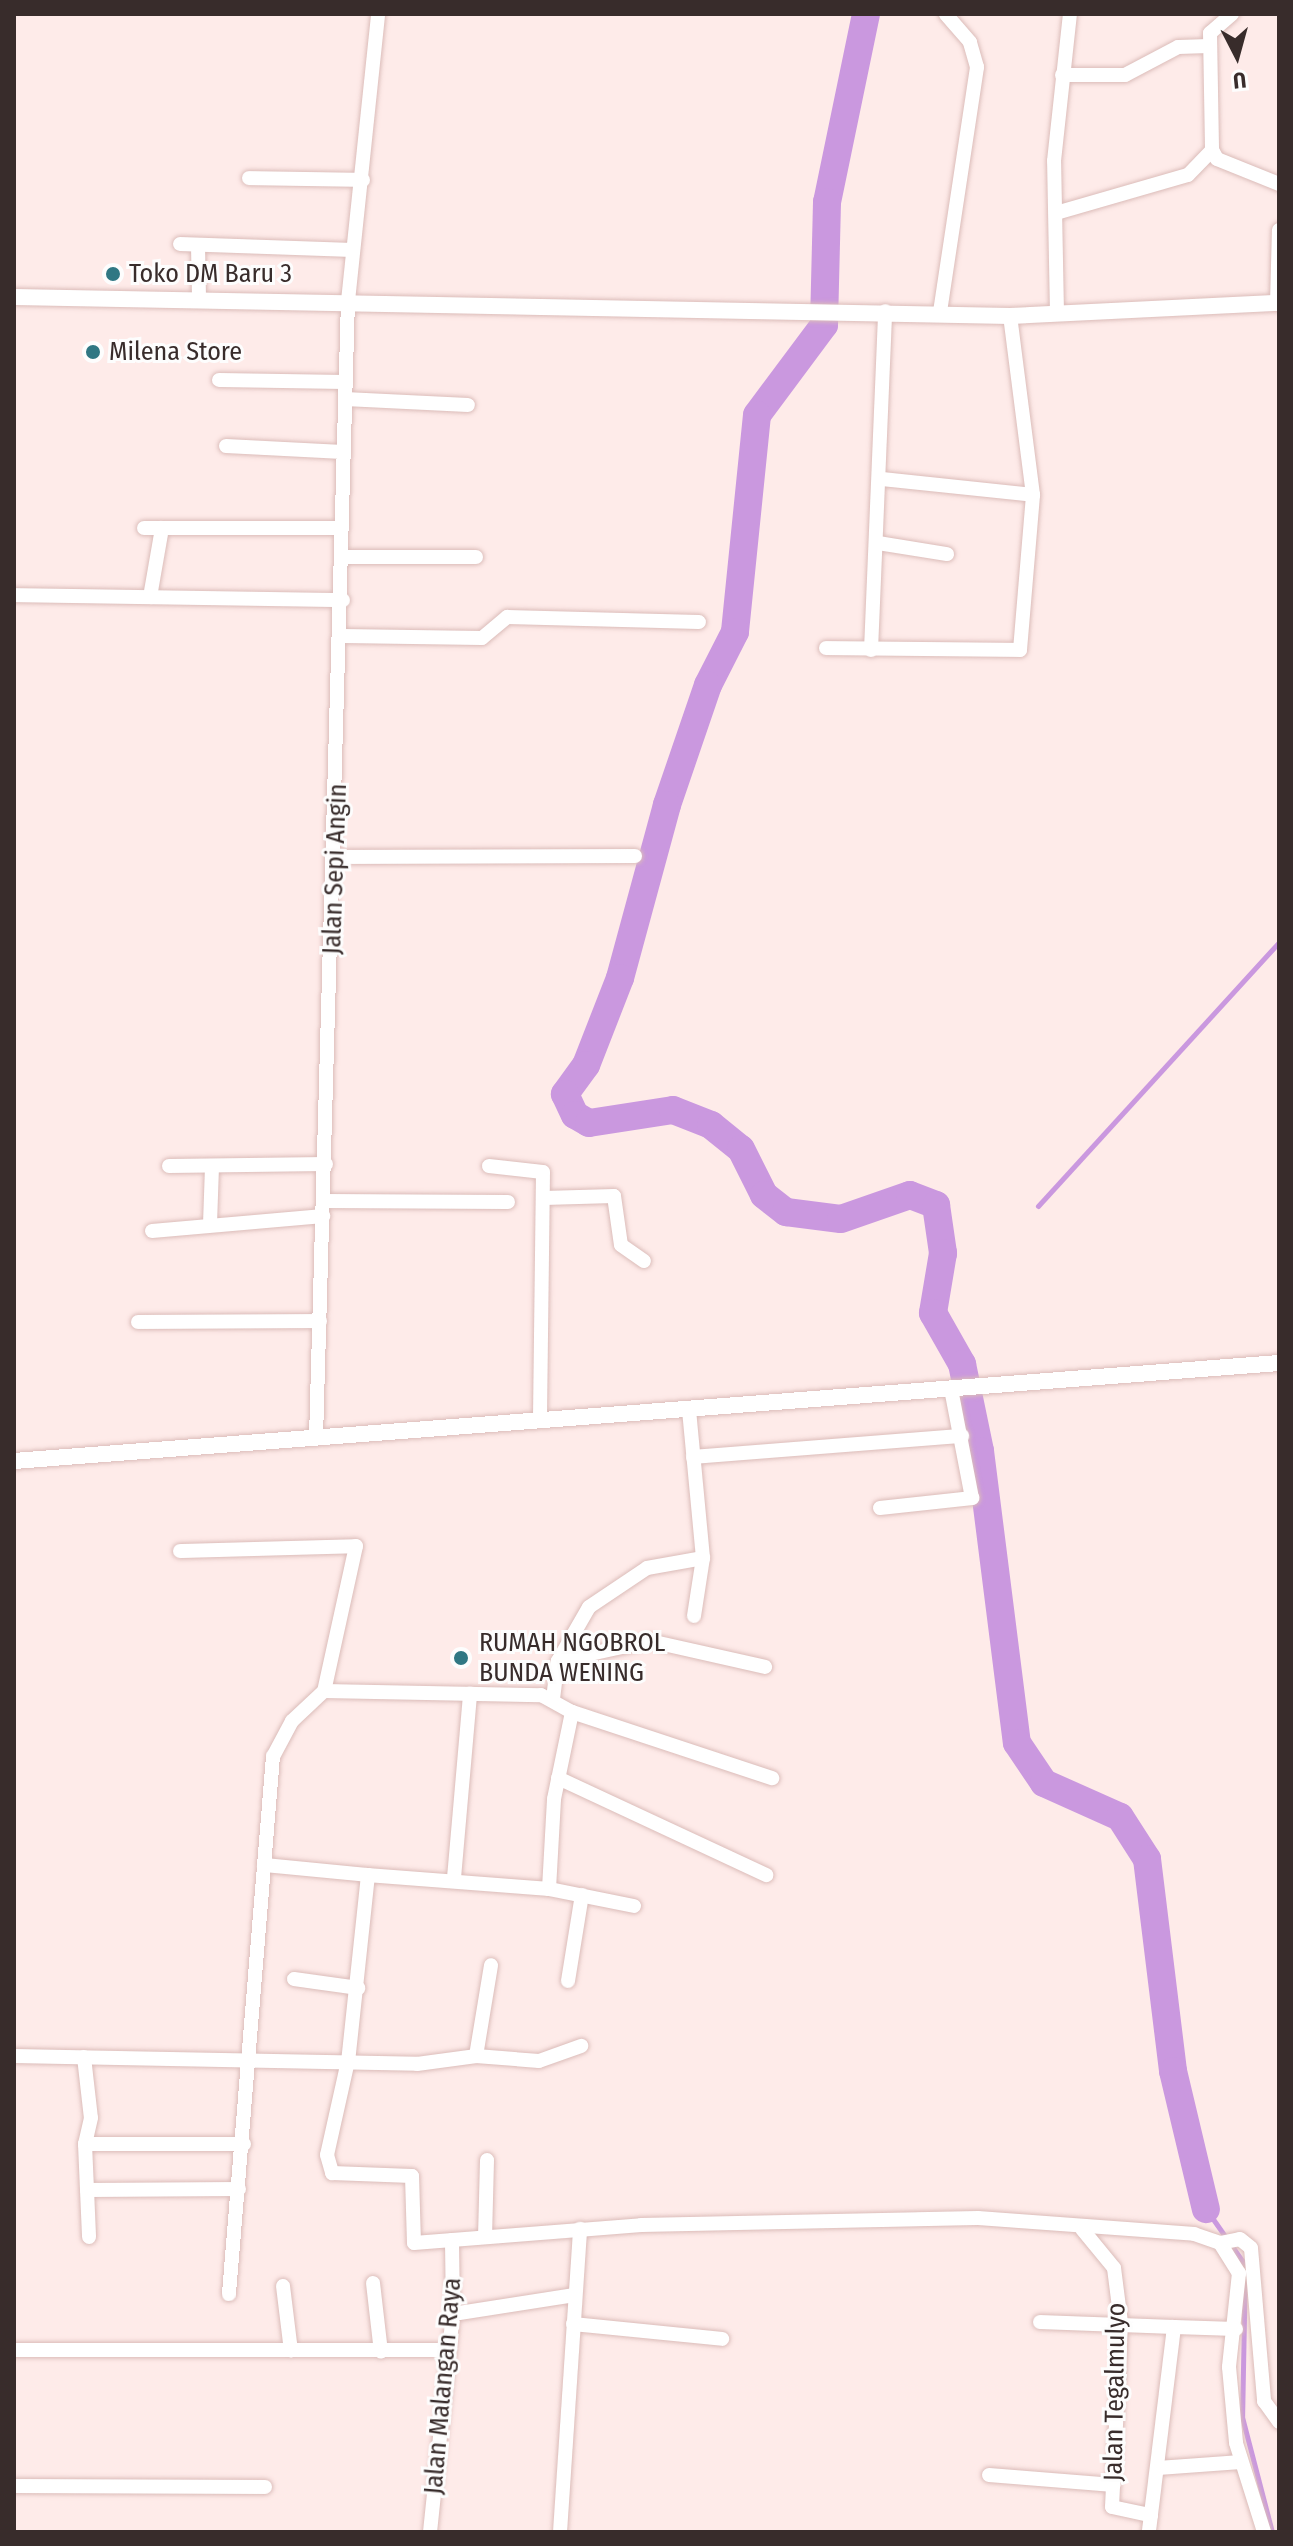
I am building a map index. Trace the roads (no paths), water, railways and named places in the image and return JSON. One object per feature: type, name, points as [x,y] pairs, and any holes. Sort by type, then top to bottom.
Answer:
[{"type":"street","name":"Jalan Sepi Angin","points":[[316,1438],[342,636],[344,557],[340,528],[348,301],[378,14]]},
{"type":"street","points":[[940,312],[977,67],[970,42],[946,14]]},
{"type":"street","points":[[1057,313],[1056,213],[1062,75],[1070,14]]},
{"type":"street","points":[[1232,14],[1214,25],[1209,46],[1212,150],[1217,159],[1279,184]]},
{"type":"street","points":[[1062,75],[1125,75],[1178,47],[1209,46]]},
{"type":"street","points":[[1056,213],[1188,175],[1212,150]]},
{"type":"street","points":[[249,178],[363,180]]},
{"type":"street","points":[[14,297],[940,312],[1010,316],[1278,304],[1279,230]]},
{"type":"street","points":[[180,244],[353,250]]},
{"type":"street","points":[[198,245],[199,299]]},
{"type":"street","points":[[871,650],[882,479],[885,311]]},
{"type":"street","points":[[826,648],[1020,650],[1033,495],[1010,316]]},
{"type":"street","points":[[219,380],[345,382]]},
{"type":"street","points":[[345,399],[468,405]]},
{"type":"street","points":[[226,446],[343,452]]},
{"type":"street","points":[[882,479],[1033,495]]},
{"type":"street","points":[[144,528],[340,528]]},
{"type":"street","points":[[150,597],[162,528]]},
{"type":"street","points":[[878,543],[947,554]]},
{"type":"street","points":[[344,557],[476,557]]},
{"type":"street","points":[[14,595],[343,600]]},
{"type":"street","points":[[342,636],[482,638],[507,617],[699,622]]},
{"type":"street","points":[[335,857],[562,860],[635,856]]},
{"type":"street","points":[[169,1166],[326,1164]]},
{"type":"street","points":[[210,1224],[212,1166]]},
{"type":"street","points":[[489,1166],[540,1169],[544,1198],[540,1421]]},
{"type":"street","points":[[544,1198],[614,1196],[621,1245],[644,1261]]},
{"type":"street","points":[[152,1231],[323,1209],[508,1202]]},
{"type":"street","points":[[138,1322],[320,1321]]},
{"type":"street","points":[[14,1461],[952,1391],[1279,1363]]},
{"type":"street","points":[[880,1508],[972,1498],[952,1391]]},
{"type":"street","points":[[689,1409],[703,1558],[694,1616]]},
{"type":"street","points":[[693,1457],[962,1433]]},
{"type":"street","points":[[180,1551],[354,1544],[324,1691],[292,1721],[273,1756],[244,2144],[229,2294]]},
{"type":"street","points":[[553,1699],[558,1661],[589,1607],[647,1568],[703,1558]]},
{"type":"street","points":[[558,1661],[650,1641],[765,1667]]},
{"type":"street","points":[[324,1691],[553,1699],[572,1712],[772,1778]]},
{"type":"street","points":[[454,1878],[470,1694]]},
{"type":"street","points":[[549,1889],[558,1778],[572,1712]]},
{"type":"street","points":[[558,1778],[766,1875]]},
{"type":"street","points":[[264,1865],[368,1875],[454,1878],[549,1889],[634,1906]]},
{"type":"street","points":[[368,1875],[348,2061],[327,2155],[330,2170],[412,2176],[411,2240],[452,2240],[580,2229],[978,2218],[1082,2229],[1194,2234],[1251,2248],[1256,2270],[1261,2388],[1279,2422]]},
{"type":"street","points":[[568,1981],[582,1895]]},
{"type":"street","points":[[476,2056],[491,1965]]},
{"type":"street","points":[[294,1979],[358,1988]]},
{"type":"street","points":[[14,2056],[250,2057],[425,2064],[476,2056],[539,2061],[581,2046]]},
{"type":"street","points":[[84,2057],[91,2118],[85,2144],[89,2237]]},
{"type":"street","points":[[85,2144],[244,2144]]},
{"type":"street","points":[[485,2237],[487,2160]]},
{"type":"street","points":[[87,2190],[239,2189]]},
{"type":"street","points":[[560,2532],[580,2229]]},
{"type":"street","name":"Jalan Tegalmulyo","points":[[1082,2229],[1114,2268],[1121,2323],[1113,2511],[1151,2515]]},
{"type":"street","name":"Jalan Malangan Raya","points":[[430,2532],[453,2314],[452,2240]]},
{"type":"street","points":[[1226,2241],[1239,2273],[1229,2381],[1241,2462],[1264,2532]]},
{"type":"street","points":[[373,2283],[381,2352]]},
{"type":"street","points":[[283,2286],[291,2351]]},
{"type":"street","points":[[453,2314],[575,2295]]},
{"type":"street","points":[[1040,2322],[1236,2329]]},
{"type":"street","points":[[573,2324],[722,2339]]},
{"type":"street","points":[[1149,2532],[1174,2327]]},
{"type":"street","points":[[14,2350],[449,2350]]},
{"type":"street","points":[[1158,2468],[1241,2462]]},
{"type":"street","points":[[989,2475],[1114,2485]]},
{"type":"street","points":[[14,2486],[265,2487]]},
{"type":"waterway","points":[[866,14],[827,202],[824,325],[757,415],[735,632],[708,685],[667,805],[620,978],[586,1065],[565,1094],[575,1115],[589,1123],[673,1110],[711,1125],[741,1149],[764,1195],[786,1212],[841,1219],[910,1195],[936,1205],[943,1253],[933,1313],[962,1364],[980,1451],[1017,1743],[1044,1783],[1120,1817],[1147,1859],[1173,2071],[1206,2209]]},
{"type":"waterway","points":[[1038,1206],[1279,942]]},
{"type":"waterway","points":[[1206,2209],[1245,2265],[1242,2417],[1272,2532]]},
{"type":"place","name":"Toko DM Baru 3","points":[[113,274]]},
{"type":"place","name":"Milena Store","points":[[93,352]]},
{"type":"place","name":"RUMAH NGOBROL BUNDA WENING","points":[[461,1658]]}]
